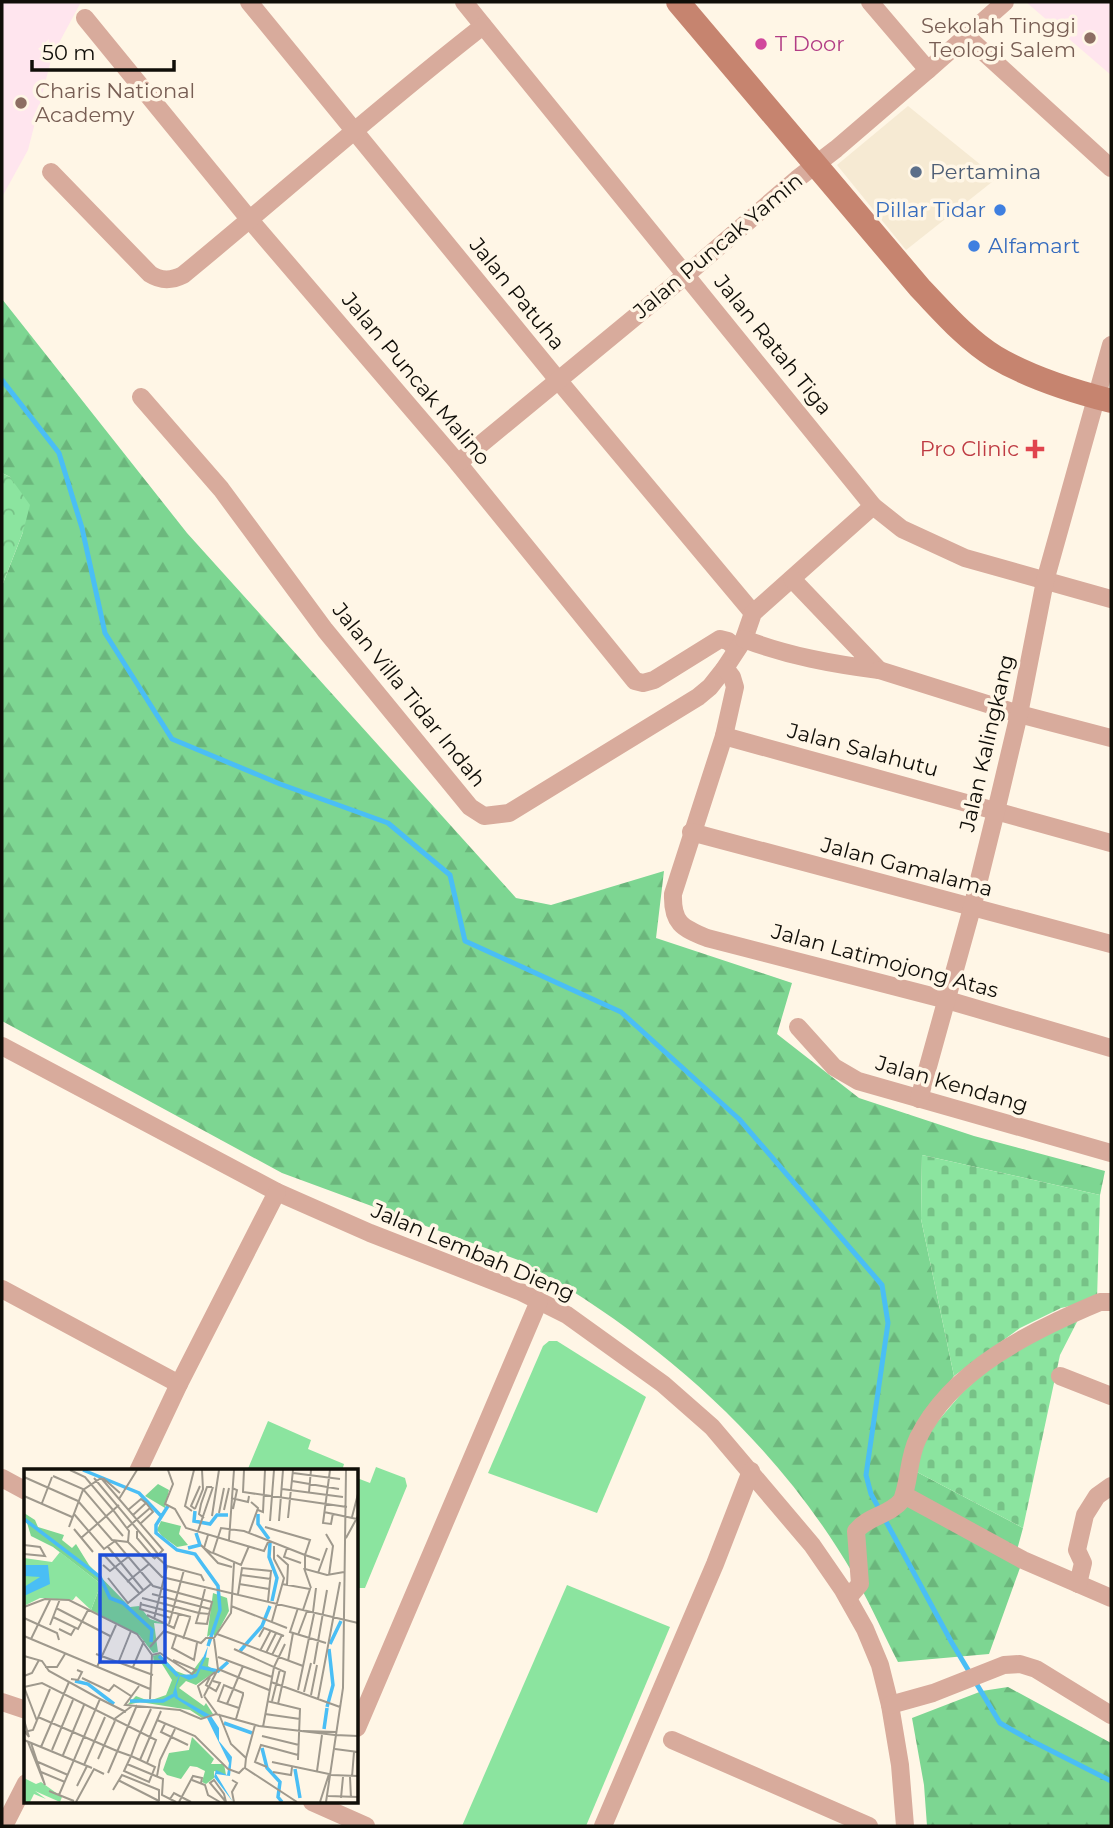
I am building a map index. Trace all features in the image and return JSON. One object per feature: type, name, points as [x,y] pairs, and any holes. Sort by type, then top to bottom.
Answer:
[{"type":"main road","name":"Jalan Puncak Yamin","points":[[678,2],[815,164]]},
{"type":"main road","points":[[815,164],[959,330],[995,357],[1049,382],[1105,399]]},
{"type":"street","name":"Jalan Patuha","points":[[248,2],[558,380],[753,612]]},
{"type":"street","name":"Jalan Ratah Tiga","points":[[464,2],[873,506],[902,529],[954,553],[1111,599]]},
{"type":"street","points":[[870,2],[928,70]]},
{"type":"street","points":[[815,164],[836,149],[1005,2]]},
{"type":"street","name":"Jalan Puncak Malino","points":[[85,18],[250,220],[458,463],[635,681],[643,683],[654,680],[720,639],[741,644]]},
{"type":"street","points":[[51,172],[150,274],[156,278],[176,279],[250,220],[354,129],[483,26]]},
{"type":"street","points":[[965,35],[1111,168]]},
{"type":"street","name":"Jalan Puncak Yamin","points":[[458,463],[686,275],[815,164]]},
{"type":"street","name":"Jalan Kalingkang","points":[[919,1099],[996,811],[1045,581],[1105,399],[1111,345]]},
{"type":"street","name":"Jalan Villa Tidar Indah","points":[[141,397],[221,489],[325,630],[470,807],[484,816],[509,813],[698,697],[710,687],[741,644],[753,612]]},
{"type":"street","points":[[753,612],[873,506]]},
{"type":"street","points":[[792,579],[879,670]]},
{"type":"street","points":[[741,644],[879,670],[1018,713],[1111,738]]},
{"type":"street","points":[[691,832],[724,736],[734,687],[732,677],[725,668]]},
{"type":"street","name":"Jalan Salahutu","points":[[724,736],[1111,843]]},
{"type":"street","name":"Jalan Latimojong Atas","points":[[691,832],[673,894],[673,909],[678,923],[688,931],[947,1000],[1111,1048]]},
{"type":"street","name":"Jalan Gamalama","points":[[691,832],[1111,944]]},
{"type":"street","name":"Jalan Kendang","points":[[798,1027],[834,1067],[858,1081],[1111,1153]]},
{"type":"street","name":"Jalan Lembah Dieng","points":[[2,1046],[276,1192],[539,1301],[576,1321],[663,1384],[712,1427],[751,1471],[812,1545],[848,1598],[865,1629],[880,1665],[890,1705],[900,1765],[905,1826]]},
{"type":"street","points":[[139,1469],[276,1192]]},
{"type":"street","points":[[2,1289],[179,1384]]},
{"type":"street","points":[[359,1723],[539,1301]]},
{"type":"street","points":[[848,1598],[860,1584],[856,1531],[862,1524],[900,1501],[918,1437],[938,1409],[991,1357],[1022,1337],[1100,1302],[1111,1302]]},
{"type":"street","points":[[1060,1376],[1111,1396]]},
{"type":"street","points":[[603,1826],[715,1564],[751,1471]]},
{"type":"street","points":[[2,1478],[24,1491]]},
{"type":"street","points":[[1078,1584],[1083,1563],[1077,1549],[1084,1515],[1097,1496],[1111,1486]]},
{"type":"street","points":[[900,1501],[1023,1560],[1111,1598]]},
{"type":"street","points":[[890,1705],[933,1693],[990,1669],[1004,1665],[1027,1665],[1111,1715]]},
{"type":"street","points":[[2,1702],[24,1709]]},
{"type":"street","points":[[672,1740],[869,1826]]},
{"type":"street","points":[[4,1826],[24,1787]]},
{"type":"street","points":[[321,1804],[366,1826]]},
{"type":"shaded area","name":"Charis National Academy","points":[[2,2],[81,2],[52,56],[28,150],[2,197]]},
{"type":"shaded area","name":"Sekolah Tinggi Teologi Salem","points":[[1026,2],[1111,2],[1111,75]]},
{"type":"shaded area","name":"Pertamina","points":[[908,106],[997,178],[906,250],[837,165]]},
{"type":"green space","points":[[2,299],[187,533],[516,898],[551,905],[664,871],[656,938],[792,983],[777,1034],[859,1098],[974,1136],[1105,1171],[1100,1195],[922,1155],[921,1219],[954,1376],[922,1419],[915,1471],[1023,1528],[1014,1561],[1021,1565],[989,1654],[898,1662],[852,1572],[821,1524],[786,1478],[708,1394],[618,1322],[570,1290],[521,1261],[282,1173],[2,1021],[2,586],[23,532],[10,477],[2,473]]},
{"type":"green space","points":[[2,473],[10,477],[30,505],[23,532],[2,586]]},
{"type":"green space","points":[[922,1155],[1100,1195],[1097,1300],[1061,1308],[1020,1328],[954,1376],[921,1219]]},
{"type":"green space","points":[[1079,1318],[1060,1355],[1023,1528],[915,1471],[925,1436],[962,1393],[999,1359]]},
{"type":"green space","points":[[549,1341],[557,1341],[646,1397],[597,1513],[488,1473],[543,1346]]},
{"type":"green space","points":[[268,1421],[311,1440],[308,1449],[344,1464],[343,1469],[248,1469]]},
{"type":"green space","points":[[376,1467],[405,1478],[407,1486],[365,1588],[359,1588],[359,1479],[370,1483]]},
{"type":"green space","points":[[567,1585],[670,1627],[586,1826],[462,1826]]},
{"type":"green space","points":[[1008,1687],[1111,1743],[1111,1826],[927,1826],[924,1785],[912,1718],[982,1691]]},
{"type":"waterway","points":[[2,380],[59,453],[82,528],[105,633],[172,739],[280,784],[388,823],[450,875],[465,941],[621,1012],[739,1119],[882,1285],[888,1323],[866,1475],[871,1494],[952,1643],[1000,1723],[1111,1781]]},
{"type":"place","name":"Sekolah Tinggi Teologi Salem","points":[[1090,38]]},
{"type":"place","name":"T Door","points":[[761,44]]},
{"type":"place","name":"Charis National Academy","points":[[21,103]]},
{"type":"place","name":"Pertamina","points":[[916,172]]},
{"type":"place","name":"Pillar Tidar","points":[[1000,210]]},
{"type":"place","name":"Alfamart","points":[[974,246]]},
{"type":"place","name":"Pro Clinic","points":[[1035,449]]}]
